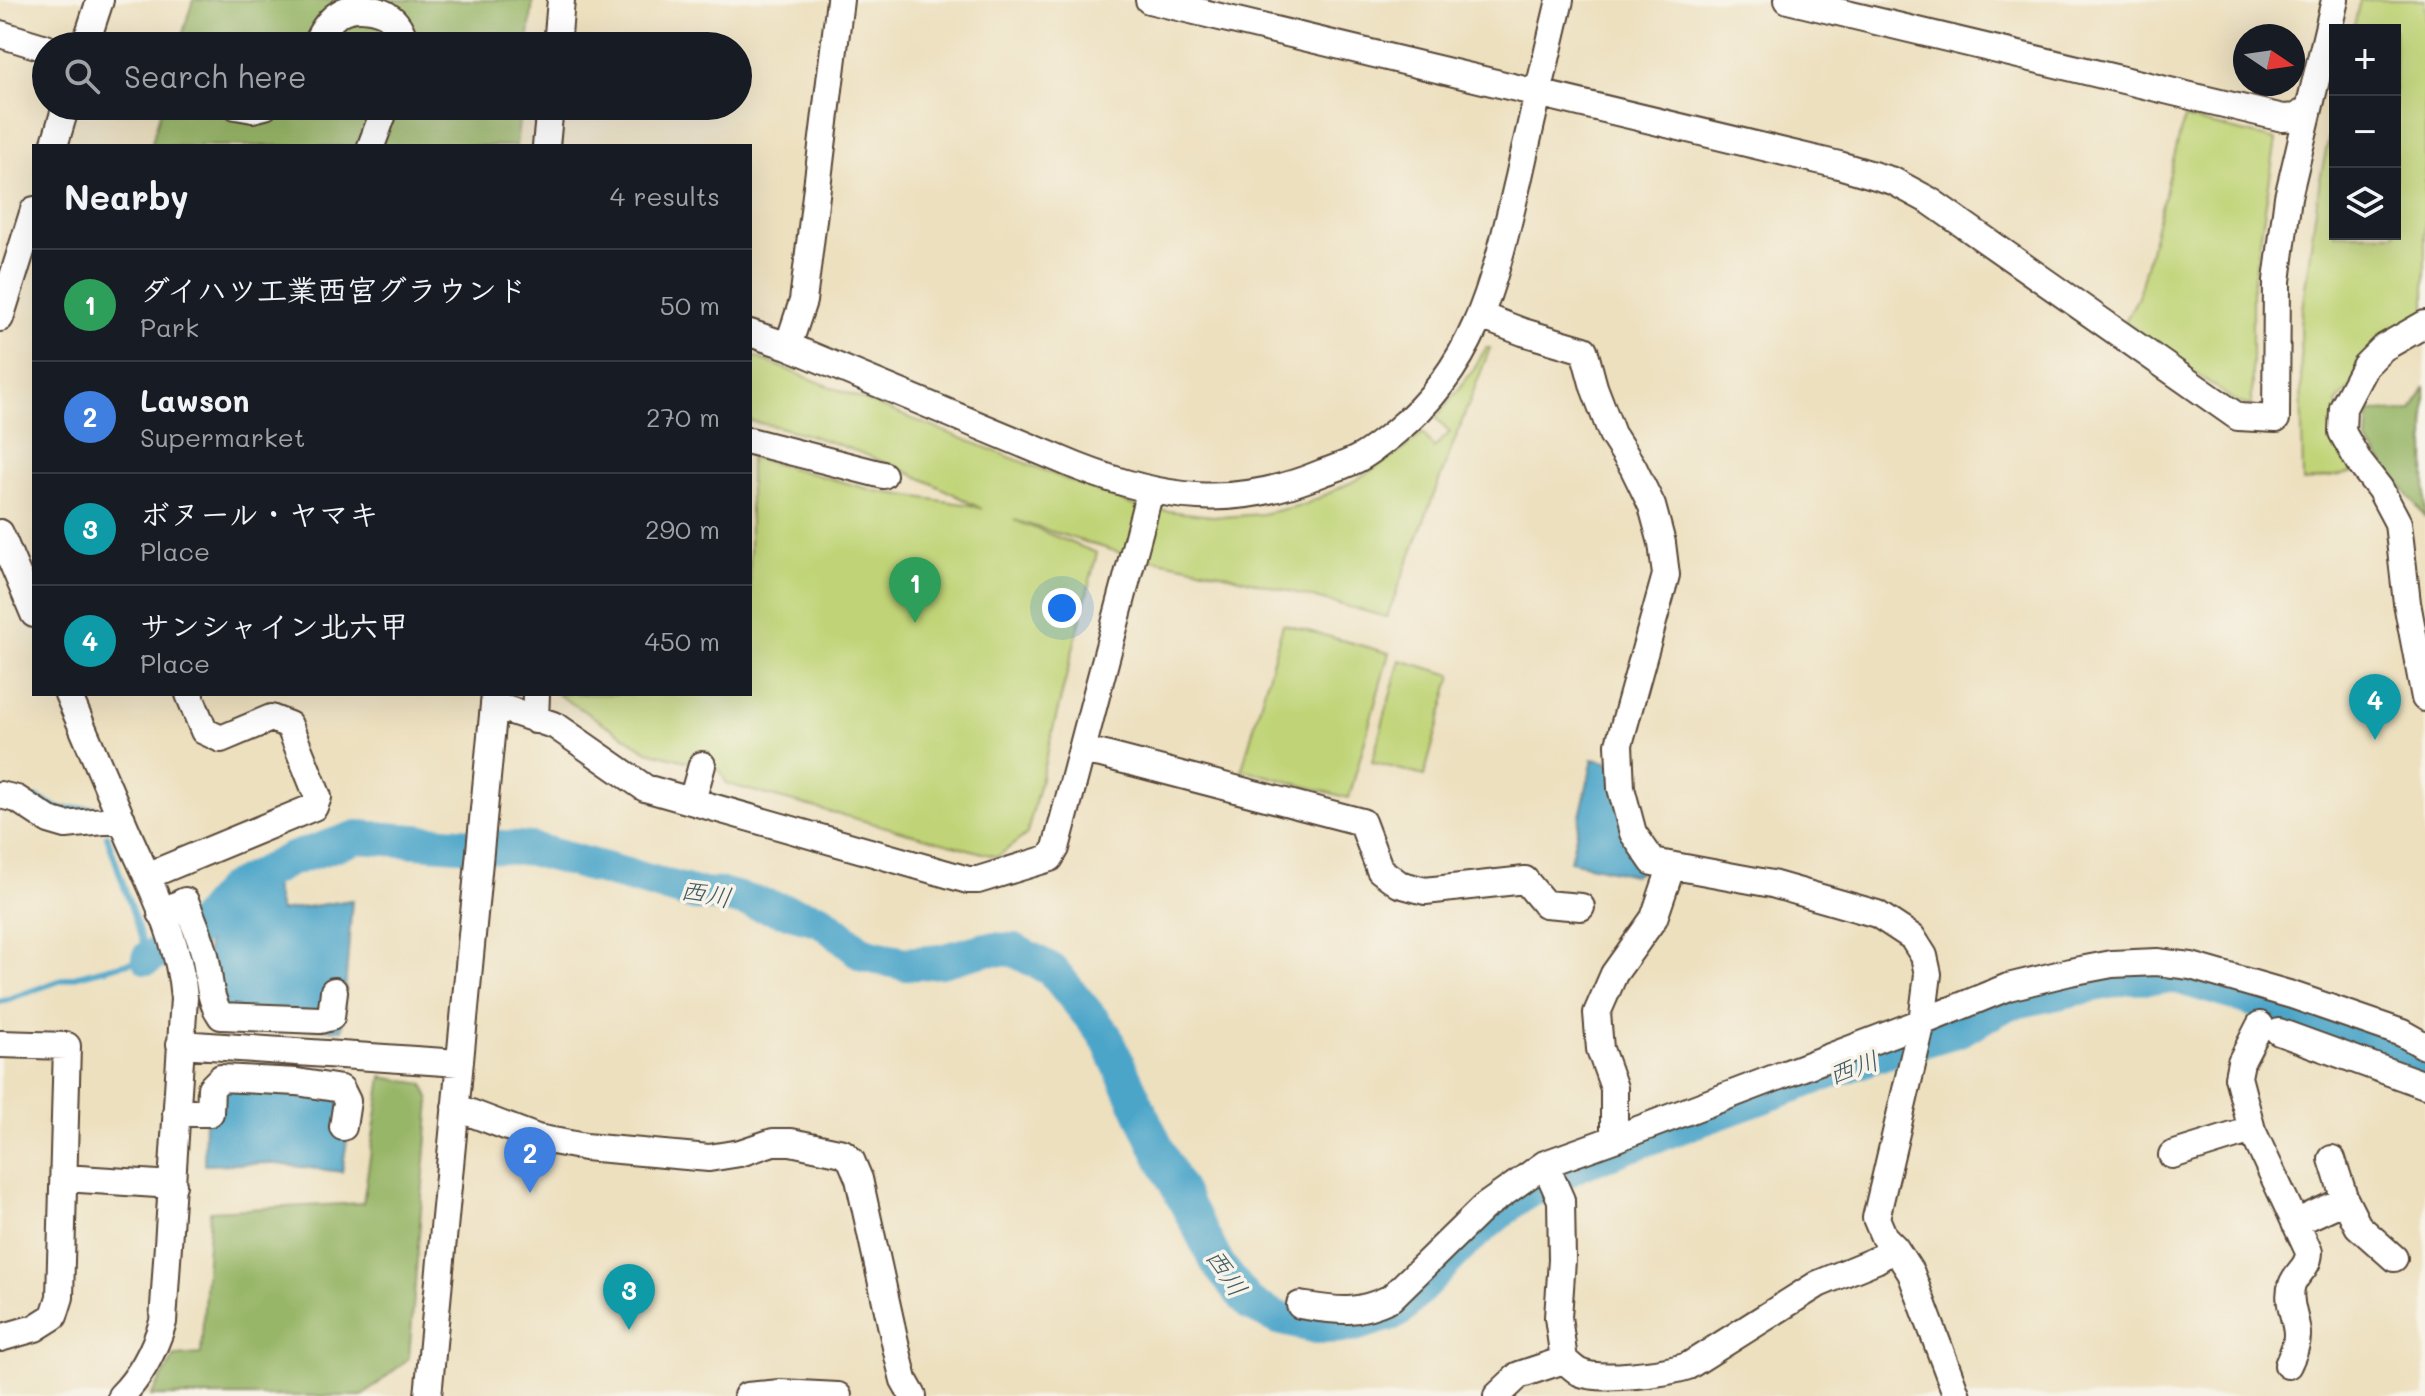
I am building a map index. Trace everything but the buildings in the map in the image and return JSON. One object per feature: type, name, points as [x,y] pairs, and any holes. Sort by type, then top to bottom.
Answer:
[{"type":"street","points":[[90,32],[100,0]]},
{"type":"street","points":[[558,32],[561,0]]},
{"type":"street","points":[[788,346],[803,301],[840,0]]},
{"type":"street","points":[[1149,0],[1839,165],[1893,181],[1930,201],[2238,417],[2276,419],[2277,281],[2288,197],[2335,0]]},
{"type":"street","points":[[752,334],[1076,466],[1150,491],[1183,496],[1253,494],[1286,488],[1360,458],[1415,415],[1439,389],[1458,362],[1481,316],[1502,249],[1560,0]]},
{"type":"street","points":[[1788,0],[2283,118],[2297,117],[2309,108]]},
{"type":"street","points":[[321,32],[338,13],[358,8],[374,9],[390,17],[402,32]]},
{"type":"street","points":[[0,34],[32,44]]},
{"type":"street","points":[[55,144],[62,120]]},
{"type":"street","points":[[372,144],[381,120]]},
{"type":"street","points":[[546,144],[549,120]]},
{"type":"street","points":[[0,318],[32,216]]},
{"type":"street","points":[[1481,316],[1584,350],[1612,434],[1652,506],[1662,543],[1666,575],[1619,744],[1621,788],[1633,833],[1653,862],[1671,868],[1772,884],[1877,914],[1912,937],[1924,956],[1928,974],[1922,1026],[1876,1218],[1884,1237],[1911,1273],[1957,1396]]},
{"type":"street","points":[[2425,324],[2383,348],[2365,366],[2343,408],[2342,432],[2359,462],[2380,489],[2398,523],[2407,603],[2425,698]]},
{"type":"street","points":[[752,442],[883,475]]},
{"type":"street","points":[[428,1396],[494,699],[536,707],[556,726],[645,788],[968,880],[978,880],[1050,858],[1056,848],[1150,491]]},
{"type":"street","points":[[0,533],[23,565],[32,605]]},
{"type":"street","points":[[69,696],[165,922],[178,961],[184,998],[163,1322],[156,1344],[137,1380],[121,1396]]},
{"type":"street","points":[[147,876],[314,807],[318,797],[289,725],[271,718],[221,739],[204,731],[190,696]]},
{"type":"street","points":[[1082,751],[1362,822],[1380,870],[1399,884],[1425,891],[1525,880],[1545,904],[1581,907]]},
{"type":"street","points":[[692,801],[702,765]]},
{"type":"street","points":[[0,795],[17,799],[49,820],[66,825],[122,819]]},
{"type":"street","points":[[1614,1139],[1614,1088],[1600,1049],[1597,1013],[1614,974],[1654,918],[1671,868]]},
{"type":"street","points":[[165,922],[185,901],[202,943],[211,1003],[221,1016],[320,1020],[331,1017],[334,991]]},
{"type":"street","points":[[1300,1305],[1342,1312],[1373,1306],[1391,1298],[1484,1207],[1545,1164],[1922,1026],[2008,987],[2070,972],[2112,964],[2157,962],[2191,966],[2275,1016],[2425,1085]]},
{"type":"street","points":[[2275,1016],[2402,1033],[2425,1046]]},
{"type":"street","points":[[2275,1016],[2241,1062],[2238,1077],[2252,1130],[2309,1252],[2308,1263],[2292,1285],[2297,1335],[2288,1365]]},
{"type":"street","points":[[0,1044],[67,1046],[60,1297],[54,1316],[35,1328],[0,1338]]},
{"type":"street","points":[[180,1044],[459,1063]]},
{"type":"street","points":[[176,1113],[210,1113],[211,1088],[221,1078],[297,1082],[341,1089],[347,1101],[343,1127]]},
{"type":"street","points":[[455,1107],[537,1138],[585,1147],[709,1158],[740,1153],[773,1142],[791,1142],[843,1153],[851,1160],[859,1179],[898,1356],[904,1380],[913,1396]]},
{"type":"street","points":[[2172,1155],[2252,1130]]},
{"type":"street","points":[[2332,1159],[2345,1200],[2358,1226],[2394,1258]]},
{"type":"street","points":[[1545,1164],[1561,1200],[1562,1260],[1558,1317],[1576,1376]]},
{"type":"street","points":[[64,1178],[173,1185]]},
{"type":"street","points":[[2295,1223],[2345,1200]]},
{"type":"street","points":[[1497,1396],[1519,1375],[1598,1377],[1670,1372],[1688,1366],[1818,1284],[1876,1260],[1895,1248]]},
{"type":"street","points":[[747,1396],[780,1393],[838,1396]]},
{"type":"green space","points":[[193,0],[533,0],[530,32],[183,32]]},
{"type":"green space","points":[[2360,0],[2425,0],[2425,316],[2336,402],[2357,472],[2303,482],[2300,324],[2320,179],[2329,138],[2329,240],[2401,240],[2401,24],[2354,24]]},
{"type":"green space","points":[[2184,118],[2276,140],[2252,290],[2252,406],[2236,402],[2125,322],[2138,297]]},
{"type":"green space","points":[[158,120],[519,120],[516,144],[152,144]]},
{"type":"green space","points":[[1486,348],[1490,348],[1387,617],[1209,570],[1121,553],[1014,520],[1097,553],[1027,834],[997,857],[727,784],[720,770],[648,751],[560,696],[752,696],[752,458],[876,491],[982,509],[869,456],[780,427],[752,421],[752,356],[1134,506],[1222,517],[1262,514],[1306,504],[1354,481],[1400,452],[1423,433],[1434,448],[1450,432],[1436,418],[1472,372]]},
{"type":"green space","points":[[2425,386],[2425,517],[2367,442],[2369,412],[2412,411]]},
{"type":"green space","points":[[1283,624],[1389,653],[1349,798],[1242,769]]},
{"type":"green space","points":[[1400,660],[1452,675],[1424,776],[1372,762]]},
{"type":"green space","points":[[382,1077],[423,1084],[430,1100],[409,1358],[363,1396],[151,1396],[175,1356],[201,1354],[210,1211],[363,1203]]},
{"type":"water","points":[[1593,759],[1612,763],[1647,867],[1633,875],[1570,861]]},
{"type":"water","points":[[274,885],[280,911],[352,900],[342,1030],[214,1025],[202,1014],[208,939],[243,895]]},
{"type":"water","points":[[302,1074],[356,1083],[342,1172],[268,1163],[204,1165],[205,1120],[216,1092]]},
{"type":"waterway","points":[[37,798],[60,809],[96,808]]},
{"type":"waterway","points":[[0,1002],[62,980],[148,958],[107,836]]},
{"type":"waterway","name":"西川","points":[[148,958],[190,937],[230,890],[289,860],[358,837],[531,849],[696,894],[724,895],[821,920],[863,954],[905,964],[941,961],[986,949],[1014,950],[1052,970],[1105,1035],[1161,1156],[1219,1266],[1250,1304],[1278,1318],[1316,1327],[1351,1326],[1397,1312],[1466,1241],[1517,1198],[1579,1164],[1883,1053],[1959,1030],[2007,1004],[2128,978],[2177,977],[2247,998],[2425,1064]]},
{"type":"place","name":"ダイハツ工業西宮グラウンド","points":[[915,623]]},
{"type":"place","name":"サンシャイン北六甲","points":[[2375,740]]},
{"type":"place","name":"Lawson","points":[[530,1193]]},
{"type":"place","name":"ボヌール・ヤマキ","points":[[629,1330]]}]
